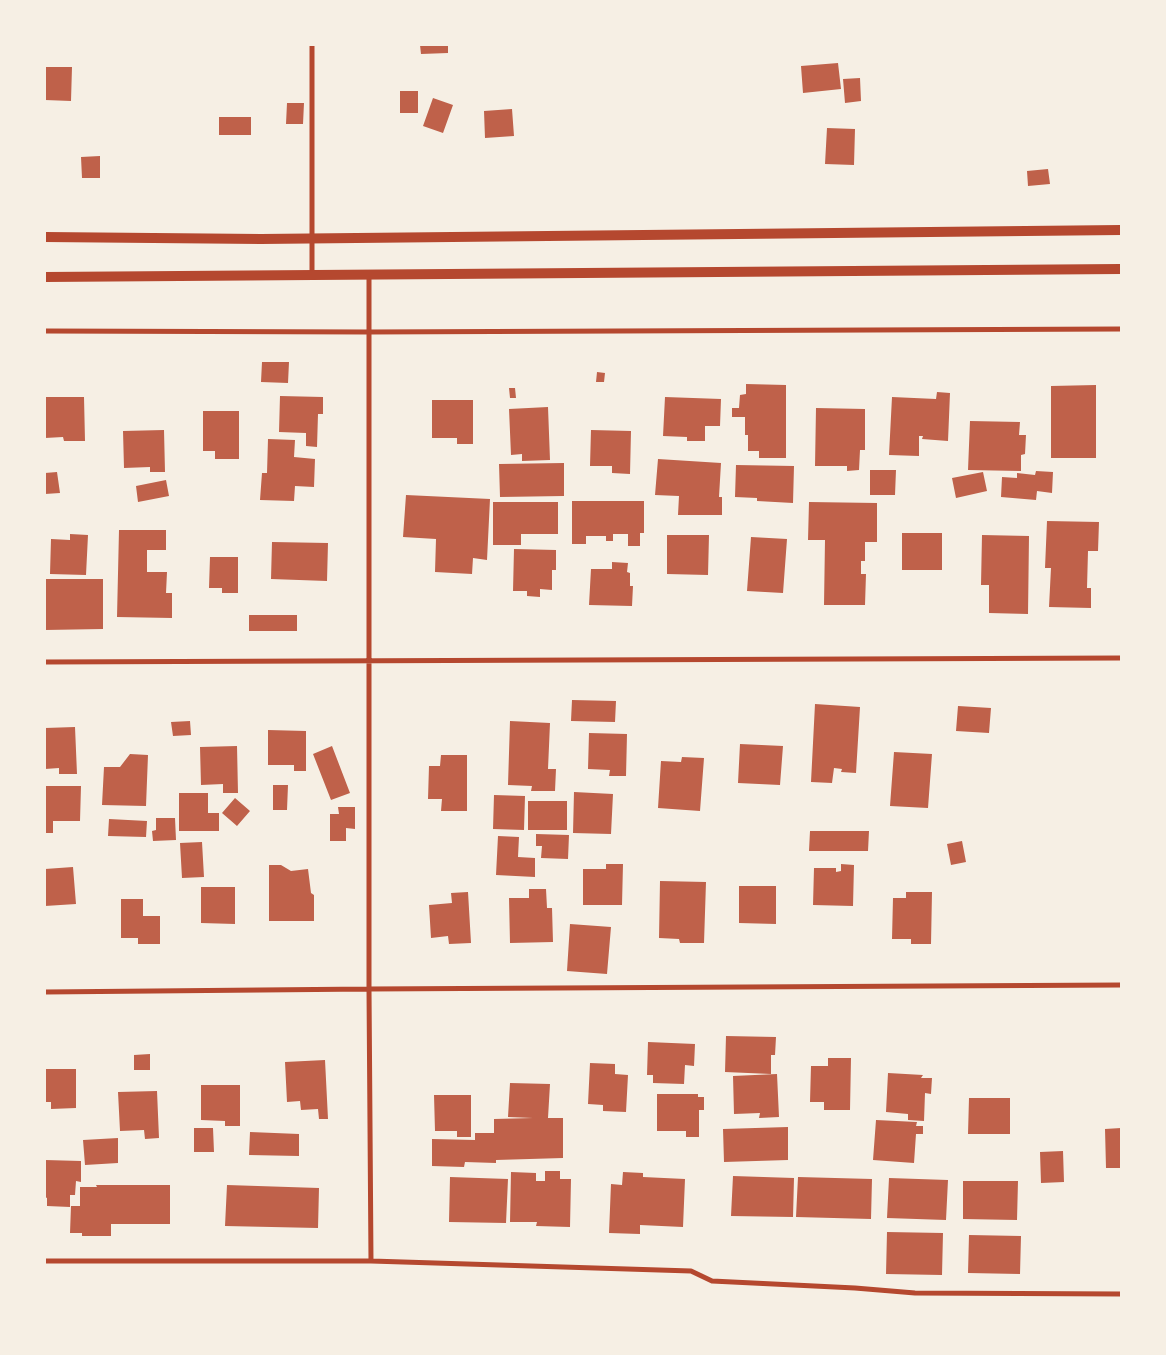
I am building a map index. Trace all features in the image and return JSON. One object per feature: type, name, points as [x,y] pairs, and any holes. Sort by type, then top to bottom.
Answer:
[{"type":"main road","points":[[45,237],[312,238],[1121,230]]},
{"type":"main road","points":[[45,277],[1121,269]]},
{"type":"street","points":[[312,45],[312,274]]},
{"type":"street","points":[[369,275],[371,1261]]},
{"type":"street","points":[[45,331],[368,332],[1121,329]]},
{"type":"street","points":[[45,662],[1121,658]]},
{"type":"street","points":[[45,992],[1121,985]]},
{"type":"street","points":[[45,1262],[371,1261],[691,1271],[712,1281],[915,1293],[1121,1294]]},
{"type":"building","points":[[420,45],[448,45],[448,53],[421,54]]},
{"type":"building","points":[[838,63],[841,89],[803,93],[801,66]]},
{"type":"building","points":[[45,67],[72,67],[71,101],[45,100]]},
{"type":"building","points":[[860,78],[861,101],[845,103],[843,79]]},
{"type":"building","points":[[400,91],[418,91],[418,113],[400,113]]},
{"type":"building","points":[[433,98],[453,105],[443,133],[423,126]]},
{"type":"building","points":[[287,103],[304,103],[303,124],[286,124]]},
{"type":"building","points":[[512,109],[514,136],[485,138],[484,111]]},
{"type":"building","points":[[219,117],[251,117],[251,135],[219,135]]},
{"type":"building","points":[[827,128],[855,129],[854,165],[825,164]]},
{"type":"building","points":[[100,156],[100,178],[82,178],[81,157]]},
{"type":"building","points":[[1048,169],[1050,184],[1028,186],[1027,171]]},
{"type":"building","points":[[262,362],[289,362],[288,383],[261,382]]},
{"type":"building","points":[[597,372],[605,373],[604,382],[596,382]]},
{"type":"building","points":[[746,384],[786,385],[786,458],[759,458],[759,451],[748,451],[748,435],[745,435],[745,417],[732,417],[732,408],[739,408],[740,395],[746,394]]},
{"type":"building","points":[[1096,385],[1096,458],[1051,458],[1051,386]]},
{"type":"building","points":[[509,388],[515,388],[516,398],[510,398]]},
{"type":"building","points":[[937,392],[950,393],[948,441],[922,439],[923,436],[919,436],[919,456],[889,455],[892,397],[936,399]]},
{"type":"building","points":[[280,396],[323,397],[323,414],[318,414],[317,447],[306,446],[306,433],[279,432]]},
{"type":"building","points":[[45,397],[84,397],[85,441],[64,441],[63,437],[45,438]]},
{"type":"building","points":[[665,397],[721,399],[720,426],[705,426],[705,441],[687,441],[687,437],[663,436]]},
{"type":"building","points":[[432,400],[473,400],[473,444],[457,444],[457,438],[432,438]]},
{"type":"building","points":[[548,407],[550,460],[522,461],[522,454],[511,455],[509,409]]},
{"type":"building","points":[[816,408],[865,409],[865,450],[860,450],[859,470],[847,471],[847,466],[815,466]]},
{"type":"building","points":[[203,411],[239,411],[239,459],[215,459],[215,451],[203,451]]},
{"type":"building","points":[[970,421],[1020,422],[1019,435],[1026,435],[1025,454],[1021,455],[1021,471],[968,470]]},
{"type":"building","points":[[164,430],[165,472],[150,472],[150,467],[124,468],[123,431]]},
{"type":"building","points":[[591,430],[631,431],[630,474],[612,473],[612,466],[590,466]]},
{"type":"building","points":[[268,439],[295,440],[294,457],[315,459],[314,487],[295,486],[294,501],[260,500],[262,473],[267,473]]},
{"type":"building","points":[[658,459],[721,463],[719,497],[722,497],[722,515],[678,515],[679,496],[655,495]]},
{"type":"building","points":[[564,463],[564,496],[500,497],[499,464]]},
{"type":"building","points":[[736,465],[794,466],[793,503],[757,501],[757,498],[735,497]]},
{"type":"building","points":[[870,470],[896,470],[895,495],[870,495]]},
{"type":"building","points":[[1036,471],[1053,472],[1052,493],[1037,491],[1036,500],[1001,497],[1002,477],[1017,478],[1017,473],[1035,475]]},
{"type":"building","points":[[57,472],[60,493],[45,494],[45,473]]},
{"type":"building","points":[[983,472],[987,491],[956,498],[952,478]]},
{"type":"building","points":[[166,480],[169,496],[138,502],[136,486]]},
{"type":"building","points":[[406,495],[490,499],[487,560],[473,558],[472,574],[435,572],[436,539],[403,537]]},
{"type":"building","points":[[572,501],[644,501],[644,533],[640,533],[640,546],[628,546],[628,534],[613,534],[613,541],[606,541],[606,536],[586,536],[586,544],[572,544]]},
{"type":"building","points":[[493,502],[558,502],[558,534],[521,534],[521,545],[493,545]]},
{"type":"building","points":[[809,502],[877,503],[877,542],[865,542],[865,561],[861,561],[861,574],[866,574],[865,605],[824,605],[825,540],[808,540]]},
{"type":"building","points":[[1047,521],[1099,522],[1098,551],[1088,551],[1087,588],[1091,588],[1091,608],[1049,607],[1051,568],[1045,568]]},
{"type":"building","points":[[119,530],[166,530],[166,550],[147,550],[147,572],[167,572],[166,593],[172,593],[172,618],[117,617]]},
{"type":"building","points":[[902,533],[942,533],[942,570],[902,570]]},
{"type":"building","points":[[70,534],[88,535],[86,575],[50,574],[51,539],[70,540]]},
{"type":"building","points":[[667,535],[709,535],[708,575],[667,574]]},
{"type":"building","points":[[982,535],[1029,536],[1028,614],[989,613],[989,585],[981,585]]},
{"type":"building","points":[[751,537],[787,539],[783,593],[747,591]]},
{"type":"building","points":[[272,542],[328,543],[327,581],[271,579]]},
{"type":"building","points":[[514,549],[556,550],[556,570],[552,570],[552,590],[540,589],[540,597],[527,596],[527,591],[513,591]]},
{"type":"building","points":[[210,557],[238,557],[238,593],[222,593],[222,588],[209,588]]},
{"type":"building","points":[[612,562],[628,563],[627,572],[630,573],[630,586],[633,586],[632,606],[589,605],[591,569],[612,569]]},
{"type":"building","points":[[45,579],[103,579],[103,629],[45,630]]},
{"type":"building","points":[[249,615],[297,615],[297,631],[249,631]]},
{"type":"building","points":[[572,700],[616,701],[615,722],[571,721]]},
{"type":"building","points":[[815,704],[860,707],[856,773],[841,772],[842,769],[834,768],[832,783],[811,782]]},
{"type":"building","points":[[958,706],[991,708],[989,733],[956,731]]},
{"type":"building","points":[[190,721],[191,735],[173,736],[171,722]]},
{"type":"building","points":[[510,721],[550,723],[548,769],[556,769],[555,791],[531,791],[532,786],[508,785]]},
{"type":"building","points":[[75,727],[77,774],[59,774],[59,768],[45,769],[45,728]]},
{"type":"building","points":[[268,730],[306,731],[306,771],[294,771],[294,765],[268,765]]},
{"type":"building","points":[[589,733],[627,734],[626,776],[609,776],[610,770],[588,769]]},
{"type":"building","points":[[740,744],[783,746],[780,785],[738,783]]},
{"type":"building","points":[[237,746],[238,793],[223,793],[223,784],[201,785],[200,747]]},
{"type":"building","points":[[332,746],[350,793],[331,800],[313,754]]},
{"type":"building","points":[[894,752],[932,754],[928,808],[890,806]]},
{"type":"building","points":[[130,754],[148,755],[146,806],[102,805],[104,767],[120,767]]},
{"type":"building","points":[[441,755],[467,755],[467,811],[441,811],[442,799],[428,799],[429,766],[440,766]]},
{"type":"building","points":[[682,757],[704,758],[700,811],[658,808],[661,761],[681,762]]},
{"type":"building","points":[[273,785],[288,785],[287,810],[273,810]]},
{"type":"building","points":[[45,786],[81,786],[80,821],[53,821],[53,833],[45,833]]},
{"type":"building","points":[[574,792],[613,794],[611,834],[573,833]]},
{"type":"building","points":[[179,793],[208,793],[208,813],[219,813],[219,831],[179,831]]},
{"type":"building","points":[[494,795],[525,796],[524,830],[493,829]]},
{"type":"building","points":[[235,798],[250,811],[237,826],[222,813]]},
{"type":"building","points":[[528,801],[567,801],[567,830],[528,830]]},
{"type":"building","points":[[338,807],[355,807],[355,829],[346,828],[346,841],[330,841],[330,814],[339,814]]},
{"type":"building","points":[[156,818],[175,818],[176,840],[153,841],[152,831],[156,830]]},
{"type":"building","points":[[109,819],[147,821],[146,837],[108,836]]},
{"type":"building","points":[[810,831],[869,831],[868,851],[809,851]]},
{"type":"building","points":[[536,834],[569,835],[568,859],[541,858],[542,846],[536,846]]},
{"type":"building","points":[[498,836],[519,837],[518,857],[535,858],[535,877],[496,875]]},
{"type":"building","points":[[962,841],[966,862],[951,865],[947,844]]},
{"type":"building","points":[[202,842],[204,877],[182,878],[180,843]]},
{"type":"building","points":[[606,864],[623,864],[622,905],[583,905],[583,869],[606,869]]},
{"type":"building","points":[[841,864],[854,865],[853,906],[813,905],[814,868],[836,868],[836,872],[841,871]]},
{"type":"building","points":[[269,865],[281,865],[291,871],[308,869],[311,893],[314,895],[314,921],[269,921]]},
{"type":"building","points":[[73,867],[76,904],[45,906],[45,869]]},
{"type":"building","points":[[660,881],[706,882],[704,943],[680,943],[679,939],[659,938]]},
{"type":"building","points":[[739,886],[776,886],[776,924],[739,923]]},
{"type":"building","points":[[201,887],[235,887],[235,924],[201,923]]},
{"type":"building","points":[[529,889],[546,889],[547,908],[552,908],[553,942],[510,943],[509,898],[529,898]]},
{"type":"building","points":[[468,892],[471,943],[449,944],[448,936],[431,938],[429,905],[452,903],[451,893]]},
{"type":"building","points":[[906,892],[932,892],[931,944],[911,944],[911,939],[892,939],[893,898],[906,898]]},
{"type":"building","points":[[121,899],[143,899],[143,916],[160,916],[160,944],[138,944],[138,938],[121,938]]},
{"type":"building","points":[[570,924],[611,927],[607,974],[567,971]]},
{"type":"building","points":[[726,1036],[776,1037],[775,1055],[771,1055],[771,1074],[725,1072]]},
{"type":"building","points":[[648,1042],[695,1044],[694,1066],[685,1065],[684,1084],[653,1083],[653,1075],[647,1075]]},
{"type":"building","points":[[150,1054],[150,1070],[134,1070],[134,1055]]},
{"type":"building","points":[[828,1058],[851,1058],[850,1110],[824,1110],[824,1102],[810,1102],[811,1066],[828,1066]]},
{"type":"building","points":[[325,1060],[328,1119],[319,1119],[318,1109],[301,1110],[300,1101],[287,1102],[285,1062]]},
{"type":"building","points":[[590,1063],[615,1064],[615,1074],[628,1075],[626,1112],[603,1111],[603,1105],[588,1104]]},
{"type":"building","points":[[45,1069],[76,1069],[76,1108],[51,1109],[51,1102],[45,1102]]},
{"type":"building","points":[[888,1073],[923,1075],[921,1078],[932,1078],[931,1094],[925,1093],[924,1121],[908,1120],[908,1114],[886,1112]]},
{"type":"building","points":[[777,1074],[779,1117],[759,1118],[760,1113],[734,1114],[733,1076]]},
{"type":"building","points":[[510,1083],[550,1084],[548,1118],[563,1118],[563,1158],[496,1160],[496,1163],[465,1162],[464,1167],[432,1166],[432,1139],[475,1140],[475,1133],[494,1133],[494,1119],[533,1118],[508,1117]]},
{"type":"building","points":[[201,1085],[240,1085],[240,1126],[225,1126],[225,1121],[201,1120]]},
{"type":"building","points":[[157,1091],[159,1138],[145,1139],[144,1130],[120,1131],[118,1092]]},
{"type":"building","points":[[657,1094],[698,1094],[698,1097],[704,1097],[704,1110],[699,1110],[699,1137],[686,1137],[686,1131],[657,1131]]},
{"type":"building","points":[[434,1095],[471,1095],[471,1137],[457,1137],[457,1131],[435,1131]]},
{"type":"building","points":[[969,1098],[1010,1098],[1010,1134],[968,1134]]},
{"type":"building","points":[[876,1120],[917,1122],[916,1126],[923,1126],[923,1134],[916,1134],[914,1163],[873,1160]]},
{"type":"building","points":[[788,1127],[788,1160],[724,1162],[723,1129]]},
{"type":"building","points":[[194,1128],[213,1128],[214,1152],[194,1152]]},
{"type":"building","points":[[1121,1128],[1121,1168],[1106,1168],[1105,1129]]},
{"type":"building","points":[[250,1132],[299,1134],[299,1156],[249,1155]]},
{"type":"building","points":[[118,1138],[118,1163],[85,1165],[83,1140]]},
{"type":"building","points":[[1063,1151],[1064,1182],[1041,1183],[1040,1152]]},
{"type":"building","points":[[45,1160],[81,1161],[81,1182],[76,1181],[75,1195],[70,1195],[70,1207],[47,1206],[47,1198],[45,1197]]},
{"type":"building","points":[[545,1171],[560,1171],[560,1179],[571,1179],[570,1227],[536,1226],[537,1222],[510,1222],[511,1172],[536,1173],[536,1181],[545,1181]]},
{"type":"building","points":[[623,1172],[643,1173],[643,1177],[685,1179],[683,1227],[640,1225],[640,1234],[609,1233],[611,1184],[622,1185]]},
{"type":"building","points":[[733,1176],[794,1178],[793,1217],[731,1216]]},
{"type":"building","points":[[450,1177],[508,1179],[506,1223],[449,1222]]},
{"type":"building","points":[[798,1177],[872,1179],[871,1219],[796,1217]]},
{"type":"building","points":[[889,1178],[948,1180],[946,1220],[887,1218]]},
{"type":"building","points":[[963,1181],[1018,1181],[1017,1220],[963,1219]]},
{"type":"building","points":[[96,1185],[170,1185],[170,1224],[111,1224],[111,1236],[82,1236],[82,1233],[70,1233],[71,1206],[80,1206],[80,1187],[97,1187]]},
{"type":"building","points":[[227,1185],[319,1188],[318,1228],[225,1226]]},
{"type":"building","points":[[887,1232],[943,1233],[942,1275],[886,1274]]},
{"type":"building","points":[[969,1235],[1021,1236],[1020,1274],[968,1273]]}]
